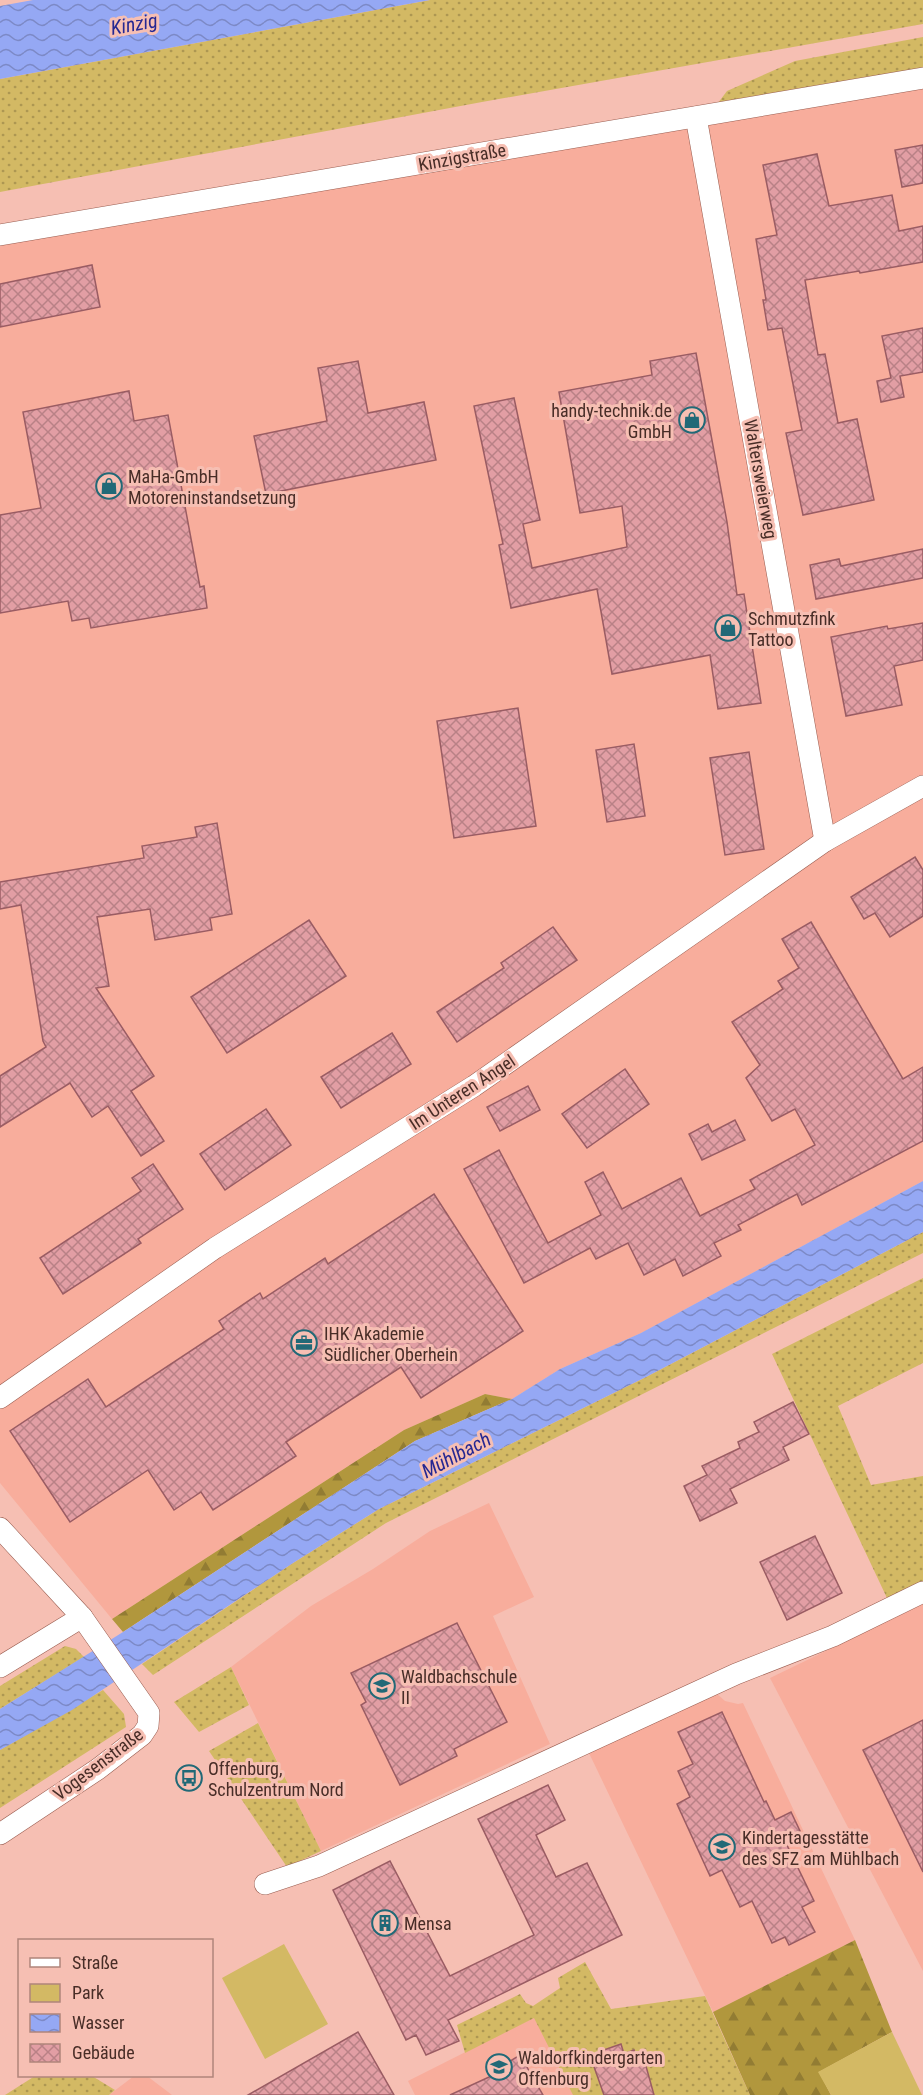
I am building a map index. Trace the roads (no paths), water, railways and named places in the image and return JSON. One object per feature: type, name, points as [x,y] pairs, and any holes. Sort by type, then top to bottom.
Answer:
[{"type":"street","name":"Kinzigstraße","points":[[0,235],[923,78]]},
{"type":"street","name":"Waltersweierweg","points":[[696,117],[825,841]]},
{"type":"street","name":"Im Unteren Angel","points":[[0,1398],[215,1248],[474,1086],[825,841],[923,786]]},
{"type":"street","name":"Vogesenstraße","points":[[0,1528],[82,1617],[149,1713],[148,1726],[142,1735],[98,1769],[0,1834]]},
{"type":"street","points":[[265,1884],[319,1866],[736,1674],[832,1636],[923,1592]]},
{"type":"street","points":[[0,1668],[82,1617]]},
{"type":"water","name":"Kinzig","points":[[33,0],[430,0],[0,79],[0,6]]},
{"type":"water","name":"Mühlbach","points":[[923,1181],[923,1232],[646,1377],[379,1509],[293,1563],[72,1710],[0,1750],[0,1709],[123,1632],[415,1441],[512,1399],[560,1369],[641,1333]]},
{"type":"place","name":"handy-technik.de GmbH","points":[[692,420]]},
{"type":"place","name":"MaHa-GmbH Motoreninstandsetzung","points":[[109,486]]},
{"type":"place","name":"Schmutzfink Tattoo","points":[[728,628]]},
{"type":"place","name":"IHK Akademie Südlicher Oberhein","points":[[304,1343]]},
{"type":"place","name":"Waldbachschule II","points":[[382,1686]]},
{"type":"place","name":"Offenburg, Schulzentrum Nord","points":[[189,1778]]},
{"type":"place","name":"Kindertagesstätte des SFZ am Mühlbach","points":[[722,1847]]},
{"type":"place","name":"Mensa","points":[[385,1923]]},
{"type":"place","name":"Waldorfkindergarten Offenburg","points":[[499,2067]]}]
